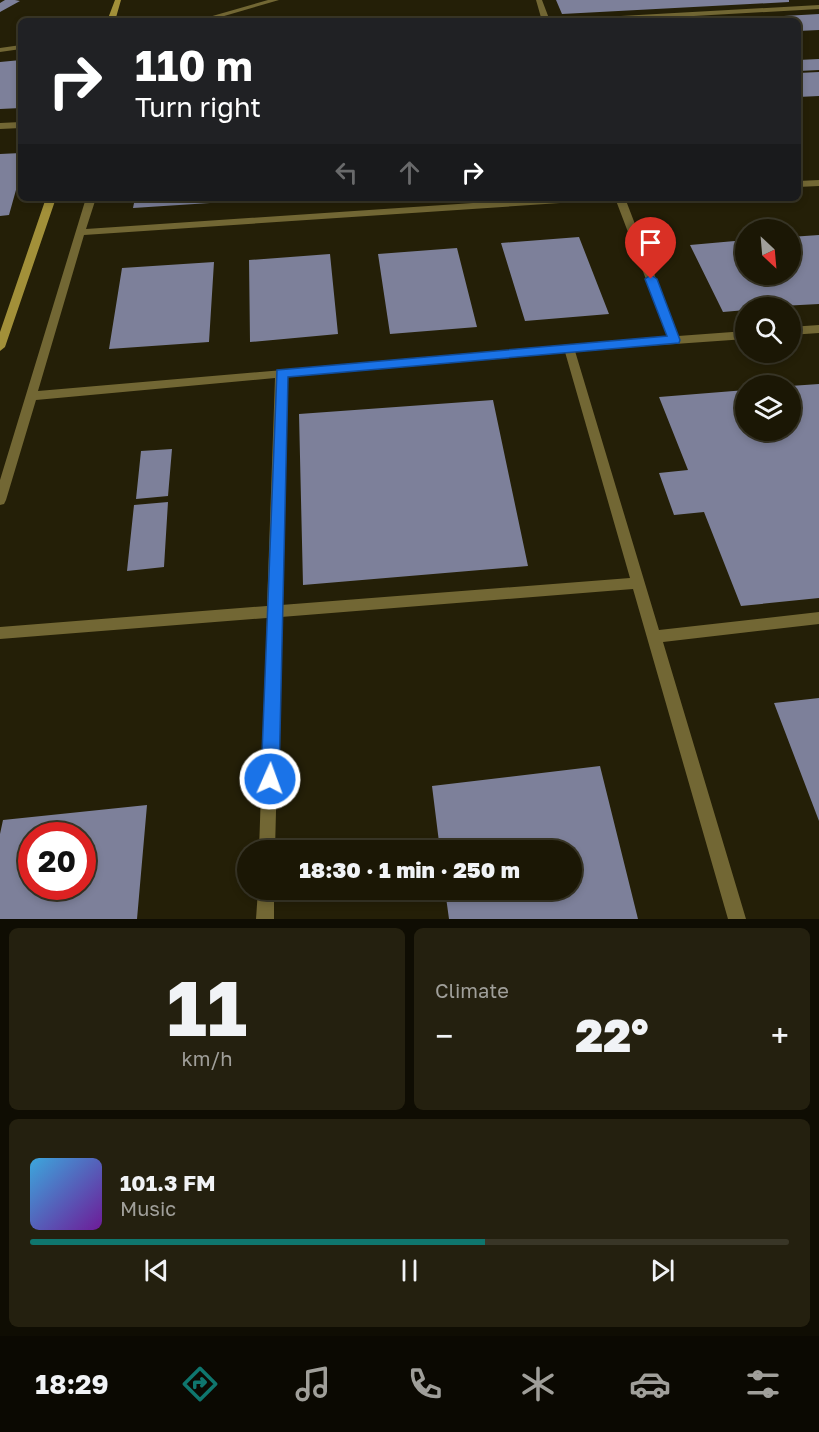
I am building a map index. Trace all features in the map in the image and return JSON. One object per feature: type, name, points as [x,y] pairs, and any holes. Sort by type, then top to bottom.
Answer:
[{"type":"street","points":[[112,18],[118,0]]},
{"type":"street","points":[[210,18],[276,0]]},
{"type":"street","points":[[539,0],[545,18]]},
{"type":"street","points":[[621,18],[819,7]]},
{"type":"street","points":[[0,50],[18,47]]},
{"type":"street","points":[[0,126],[18,125]]},
{"type":"street","points":[[801,184],[819,183]]},
{"type":"street","points":[[0,347],[50,201]]},
{"type":"street","points":[[0,500],[90,201]]},
{"type":"street","points":[[80,232],[545,201]]},
{"type":"street","points":[[621,201],[674,340]]},
{"type":"street","points":[[801,331],[819,329]]},
{"type":"street","points":[[31,396],[569,348],[735,336]]},
{"type":"street","points":[[569,348],[737,919]]},
{"type":"street","points":[[267,840],[276,612],[281,374]]},
{"type":"street","points":[[0,633],[638,583]]},
{"type":"street","points":[[654,637],[819,618]]},
{"type":"street","points":[[265,919],[266,900]]},
{"type":"building","points":[[5,0],[20,1],[0,12],[0,3]]},
{"type":"building","points":[[556,0],[789,0],[789,2],[562,14]]},
{"type":"building","points":[[819,14],[819,30],[801,31],[801,18],[749,18]]},
{"type":"building","points":[[819,59],[819,70],[801,71],[801,60]]},
{"type":"building","points":[[18,60],[18,108],[0,109],[0,62]]},
{"type":"building","points":[[819,72],[819,96],[801,97],[801,73]]},
{"type":"building","points":[[18,153],[18,183],[9,215],[0,216],[0,154]]},
{"type":"building","points":[[134,201],[210,201],[210,203],[133,208]]},
{"type":"building","points":[[251,201],[281,201],[251,203]]},
{"type":"building","points":[[819,235],[819,304],[801,305],[801,297],[735,297],[735,311],[723,312],[690,245],[735,241],[735,285],[801,285],[801,236]]},
{"type":"building","points":[[579,237],[609,314],[525,321],[501,243]]},
{"type":"building","points":[[457,248],[477,327],[390,334],[378,254]]},
{"type":"building","points":[[330,254],[338,334],[250,342],[249,260]]},
{"type":"building","points":[[214,262],[209,342],[109,349],[122,268]]},
{"type":"building","points":[[819,384],[819,598],[741,606],[704,512],[674,515],[659,473],[688,470],[659,397],[735,391],[735,441],[801,441],[801,385]]},
{"type":"building","points":[[493,400],[528,566],[303,585],[299,414]]},
{"type":"building","points":[[172,449],[168,496],[136,499],[141,451]]},
{"type":"building","points":[[168,502],[164,567],[127,571],[134,505]]},
{"type":"building","points":[[819,698],[819,821],[774,703]]},
{"type":"building","points":[[600,766],[638,919],[449,919],[446,900],[582,900],[582,840],[439,840],[432,786]]},
{"type":"building","points":[[147,805],[137,919],[0,919],[0,834],[3,820]]},
{"type":"route","points":[[270,779],[281,374],[674,340],[651,279]]}]
